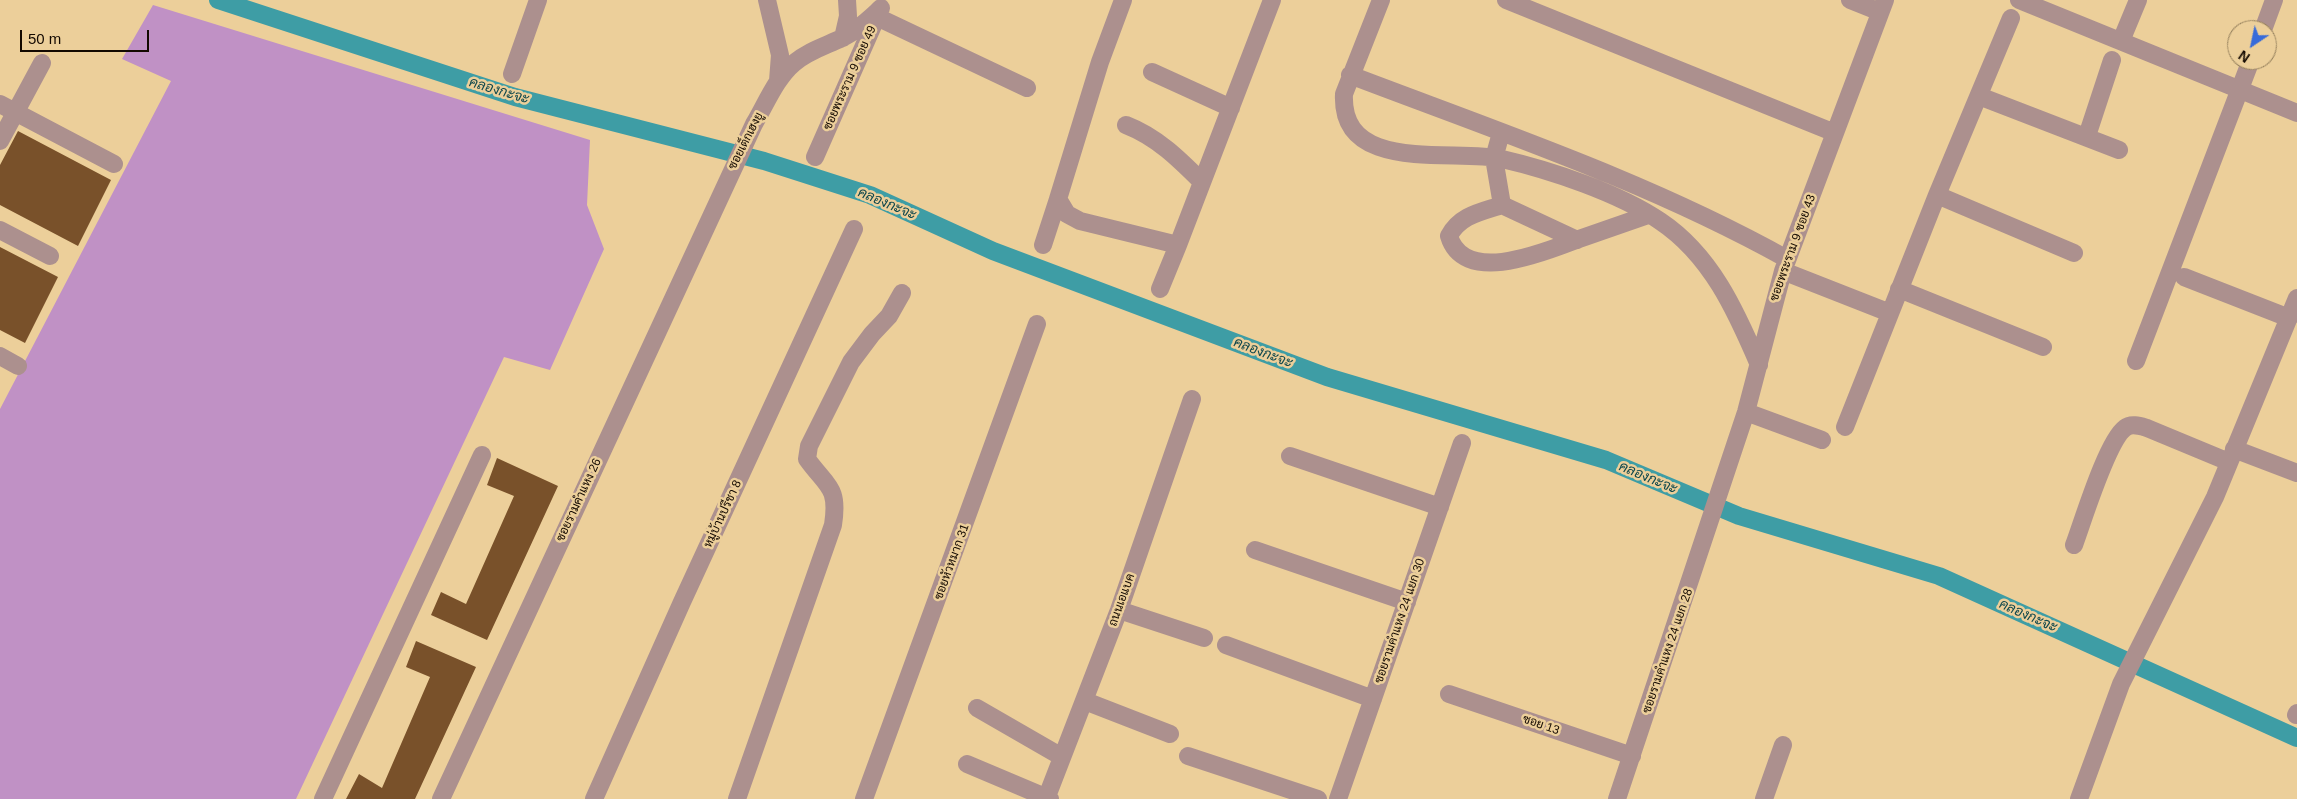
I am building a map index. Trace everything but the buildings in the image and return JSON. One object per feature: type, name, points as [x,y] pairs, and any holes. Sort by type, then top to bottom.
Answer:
[{"type":"street","points":[[512,74],[538,0]]},
{"type":"street","points":[[843,38],[848,16],[847,0]]},
{"type":"street","points":[[1043,245],[1100,62],[1123,0]]},
{"type":"street","points":[[1160,289],[1272,0]]},
{"type":"street","points":[[1382,0],[1350,74],[1344,94],[1343,111],[1350,124],[1360,135],[1378,146],[1426,156],[1494,158],[1574,181],[1660,221],[1683,240],[1724,290],[1759,365]]},
{"type":"street","points":[[1506,0],[1835,133]]},
{"type":"street","points":[[1850,0],[1883,6]]},
{"type":"street","points":[[2020,0],[2240,88],[2297,113]]},
{"type":"street","points":[[2121,41],[2138,0]]},
{"type":"street","points":[[2266,20],[2274,0]]},
{"type":"street","name":"ซอยเต็กเฮงยู","points":[[770,2],[780,55],[778,81]]},
{"type":"street","name":"ซอยพระราม 9 ซอย 43","points":[[1718,502],[1746,412],[1773,304],[1785,265],[1883,6]]},
{"type":"street","points":[[881,8],[1027,88]]},
{"type":"street","name":"ซอยเต็กเฮงยู","points":[[716,201],[754,124],[778,81],[792,64],[805,54],[843,38],[859,28],[881,8]]},
{"type":"street","name":"ซอยพระราม 9 ซอย 49","points":[[815,157],[881,8]]},
{"type":"street","points":[[1845,427],[1937,195],[2011,18]]},
{"type":"street","points":[[2088,136],[2112,60]]},
{"type":"street","points":[[0,141],[7,108],[42,63]]},
{"type":"street","points":[[2136,361],[2247,70]]},
{"type":"street","points":[[1152,72],[1231,108]]},
{"type":"street","points":[[1350,74],[1570,158],[1733,229],[1785,265],[1890,313]]},
{"type":"street","points":[[1979,96],[2088,136],[2119,150]]},
{"type":"street","points":[[7,108],[114,164]]},
{"type":"street","points":[[1126,125],[1144,132],[1161,143],[1202,182]]},
{"type":"street","points":[[1501,133],[1494,158],[1502,205]]},
{"type":"street","points":[[1937,195],[2074,253]]},
{"type":"street","points":[[1058,199],[1067,214],[1080,221],[1178,245]]},
{"type":"street","name":"ซอยรามคำแหง 26","points":[[441,799],[716,201]]},
{"type":"street","points":[[1577,240],[1502,205],[1465,218],[1455,225],[1449,236],[1453,248],[1463,255],[1480,262],[1522,260],[1648,215]]},
{"type":"street","points":[[1683,240],[1696,213]]},
{"type":"street","name":"หมู่บ้านปรีชา 8","points":[[594,799],[682,602],[854,229]]},
{"type":"street","points":[[0,230],[50,256]]},
{"type":"street","points":[[2184,277],[2289,318]]},
{"type":"street","points":[[1899,289],[2043,347]]},
{"type":"street","points":[[737,799],[834,525],[836,505],[832,491],[807,459],[809,446],[851,362],[872,334],[890,316],[902,293]]},
{"type":"street","points":[[2079,799],[2121,684],[2215,497],[2297,298]]},
{"type":"street","name":"ซอยหัวหมาก 31","points":[[864,799],[1037,324]]},
{"type":"street","points":[[0,356],[18,366]]},
{"type":"street","name":"ถนนเอแบค","points":[[1047,799],[1119,610],[1192,399]]},
{"type":"street","points":[[1746,412],[1822,440]]},
{"type":"street","points":[[2074,545],[2112,442],[2125,428],[2135,425],[2147,428],[2231,456],[2297,472]]},
{"type":"street","name":"ซอยรามคำแหง 24 แยก 30","points":[[1338,799],[1462,443]]},
{"type":"street","points":[[323,799],[482,455]]},
{"type":"street","points":[[1290,456],[1440,507]]},
{"type":"street","name":"ซอยรามคำแหง 24 แยก 28","points":[[1617,799],[1718,502]]},
{"type":"street","points":[[1255,550],[1407,602]]},
{"type":"street","points":[[1119,610],[1204,638]]},
{"type":"street","points":[[1226,645],[1373,699]]},
{"type":"street","name":"ซอย 13","points":[[1449,694],[1632,756]]},
{"type":"street","points":[[1085,701],[1170,734]]},
{"type":"street","points":[[978,708],[1062,757]]},
{"type":"street","points":[[1764,799],[1784,744]]},
{"type":"street","points":[[1188,756],[1318,799]]},
{"type":"street","points":[[967,764],[1047,799]]},
{"type":"shaded area","points":[[153,5],[590,140],[587,205],[604,249],[550,370],[504,357],[296,799],[0,799],[0,409],[171,81],[122,59]]},
{"type":"waterway","name":"คลองกะจะ","points":[[218,0],[515,97],[764,161],[870,195],[993,251],[1327,377],[1606,460],[1739,516],[1939,576],[2297,738]]}]
